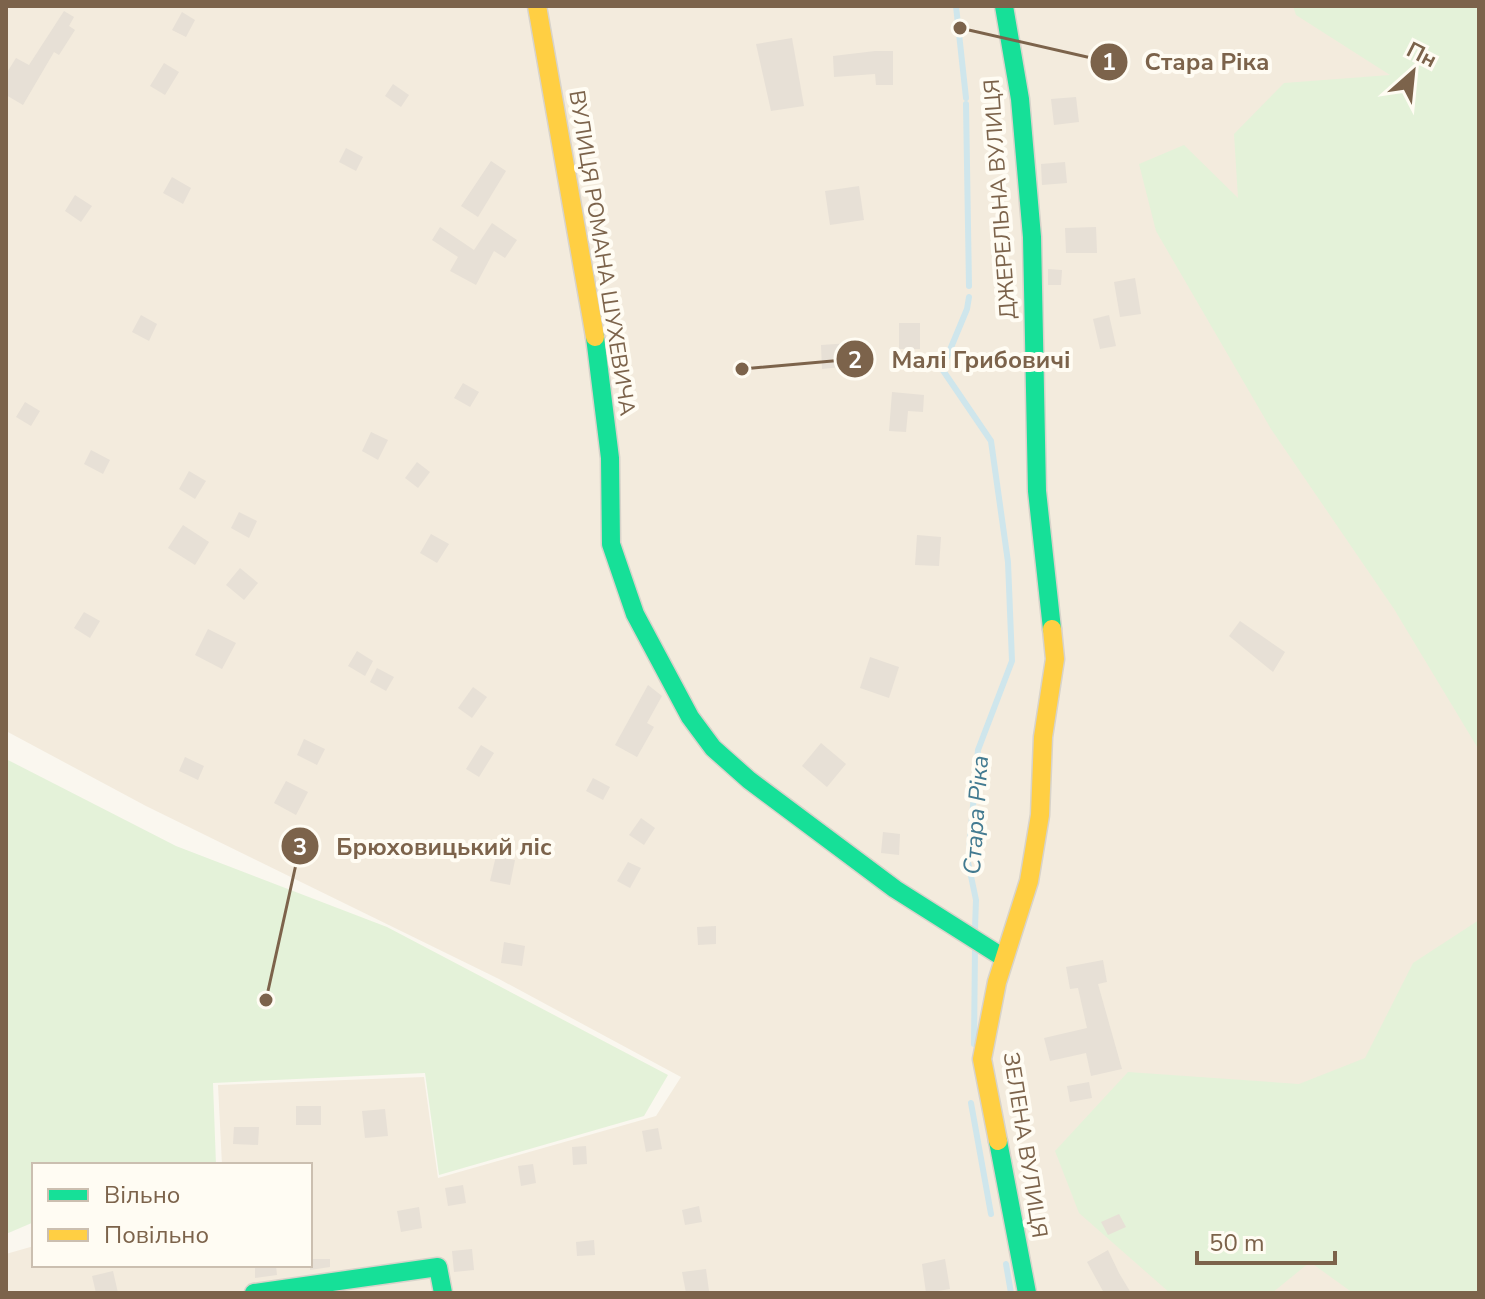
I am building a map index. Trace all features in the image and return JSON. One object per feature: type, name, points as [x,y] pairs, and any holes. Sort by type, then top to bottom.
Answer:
[{"type":"street","name":"ВУЛИЦЯ РОМАНА ШУХЕВИЧА","points":[[537,6],[601,371],[610,458],[611,544],[635,614],[690,717],[713,748],[749,780],[886,883],[997,954]]},
{"type":"street","name":"ДЖЕРЕЛЬНА ВУЛИЦЯ","points":[[997,954],[1029,881],[1040,815],[1043,737],[1055,659],[1037,491],[1032,237],[1020,99],[1004,6]]},
{"type":"street","name":"ЗЕЛЕНА ВУЛИЦЯ","points":[[997,954],[982,1059],[1027,1293]]},
{"type":"street","points":[[254,1293],[438,1267],[443,1293]]},
{"type":"shaded area","points":[[6,6],[1479,6],[1479,1293],[6,1293],[6,1254],[32,1247],[32,1267],[312,1267],[312,1163],[222,1163],[218,1085],[424,1077],[438,1178],[656,1116],[681,1077],[499,979],[146,806],[6,731]]},
{"type":"green space","points":[[1293,6],[1479,6],[1479,750],[1394,609],[1271,429],[1156,231],[1139,164],[1184,145],[1238,198],[1234,134],[1284,83],[1390,75],[1296,15]]},
{"type":"green space","points":[[6,759],[176,846],[387,927],[668,1075],[644,1116],[439,1175],[425,1073],[213,1083],[216,1163],[32,1163],[32,1223],[6,1234]]},
{"type":"green space","points":[[1479,920],[1479,1293],[1353,1293],[1310,1262],[1272,1293],[1170,1293],[1079,1213],[1055,1151],[1128,1072],[1299,1084],[1365,1058],[1413,963]]},
{"type":"building","points":[[64,11],[74,17],[69,26],[75,30],[59,55],[54,52],[23,105],[6,95],[6,74],[16,58],[29,65]]},
{"type":"building","points":[[182,12],[195,20],[186,37],[172,30]]},
{"type":"building","points":[[792,38],[804,106],[771,111],[756,44]]},
{"type":"building","points":[[893,51],[893,85],[876,85],[875,74],[834,77],[833,56]]},
{"type":"building","points":[[164,63],[179,72],[165,95],[150,86]]},
{"type":"building","points":[[393,84],[409,95],[401,107],[385,96]]},
{"type":"building","points":[[1076,97],[1079,122],[1054,125],[1051,99]]},
{"type":"building","points":[[346,148],[363,157],[356,171],[339,162]]},
{"type":"building","points":[[491,161],[506,171],[478,217],[461,206]]},
{"type":"building","points":[[1065,162],[1067,183],[1042,185],[1041,164]]},
{"type":"building","points":[[172,177],[191,188],[183,204],[163,193]]},
{"type":"building","points":[[859,186],[864,220],[830,225],[825,191]]},
{"type":"building","points":[[75,195],[92,206],[81,222],[65,211]]},
{"type":"building","points":[[492,223],[517,240],[505,258],[494,251],[476,285],[450,271],[458,257],[432,240],[440,227],[474,250]]},
{"type":"building","points":[[1096,227],[1097,253],[1066,253],[1065,228]]},
{"type":"building","points":[[1048,269],[1062,270],[1061,285],[1048,285]]},
{"type":"building","points":[[1135,278],[1141,314],[1120,317],[1114,282]]},
{"type":"building","points":[[141,315],[157,324],[149,341],[132,332]]},
{"type":"building","points":[[1109,315],[1116,346],[1100,349],[1093,319]]},
{"type":"building","points":[[899,323],[920,323],[920,349],[899,349]]},
{"type":"building","points":[[850,343],[851,366],[822,369],[821,345]]},
{"type":"building","points":[[463,383],[479,392],[470,407],[454,398]]},
{"type":"building","points":[[892,392],[924,395],[923,412],[908,411],[906,432],[889,431]]},
{"type":"building","points":[[25,402],[40,411],[31,426],[16,417]]},
{"type":"building","points":[[371,432],[388,440],[378,460],[362,451]]},
{"type":"building","points":[[91,450],[110,460],[103,474],[84,464]]},
{"type":"building","points":[[417,462],[430,472],[418,488],[405,478]]},
{"type":"building","points":[[189,471],[206,481],[195,499],[179,489]]},
{"type":"building","points":[[239,512],[257,521],[249,538],[231,528]]},
{"type":"building","points":[[183,525],[209,542],[195,565],[168,548]]},
{"type":"building","points":[[431,534],[449,544],[437,563],[420,553]]},
{"type":"building","points":[[917,535],[941,537],[939,566],[915,565]]},
{"type":"building","points":[[240,568],[258,583],[244,600],[226,585]]},
{"type":"building","points":[[84,612],[100,621],[90,638],[74,628]]},
{"type":"building","points":[[1240,621],[1285,652],[1273,672],[1229,636]]},
{"type":"building","points":[[208,629],[236,643],[222,669],[195,655]]},
{"type":"building","points":[[357,651],[373,661],[365,676],[348,666]]},
{"type":"building","points":[[870,657],[899,667],[889,698],[860,688]]},
{"type":"building","points":[[377,668],[394,677],[386,691],[370,682]]},
{"type":"building","points":[[648,685],[662,696],[647,723],[654,727],[637,757],[615,745]]},
{"type":"building","points":[[473,687],[487,697],[472,718],[458,708]]},
{"type":"building","points":[[304,739],[325,749],[317,765],[297,755]]},
{"type":"building","points":[[821,743],[846,764],[827,787],[802,766]]},
{"type":"building","points":[[481,745],[494,753],[479,777],[466,769]]},
{"type":"building","points":[[185,757],[204,766],[198,780],[179,771]]},
{"type":"building","points":[[593,778],[610,787],[603,800],[586,791]]},
{"type":"building","points":[[286,781],[308,792],[296,815],[274,803]]},
{"type":"building","points":[[641,818],[655,828],[644,845],[629,835]]},
{"type":"building","points":[[883,832],[900,834],[899,855],[881,853]]},
{"type":"building","points":[[496,856],[515,860],[510,885],[490,881]]},
{"type":"building","points":[[628,862],[641,868],[630,888],[617,881]]},
{"type":"building","points":[[716,926],[716,944],[698,945],[697,927]]},
{"type":"building","points":[[504,942],[525,946],[522,966],[501,963]]},
{"type":"building","points":[[1103,960],[1107,982],[1098,984],[1122,1069],[1091,1076],[1086,1053],[1050,1061],[1044,1038],[1087,1028],[1078,988],[1070,989],[1066,967]]},
{"type":"building","points":[[1089,1082],[1092,1098],[1070,1102],[1067,1086]]},
{"type":"building","points":[[296,1106],[321,1106],[321,1125],[296,1125]]},
{"type":"building","points":[[385,1109],[388,1136],[365,1138],[362,1111]]},
{"type":"building","points":[[234,1127],[259,1127],[258,1145],[233,1144]]},
{"type":"building","points":[[658,1128],[662,1149],[646,1152],[642,1131]]},
{"type":"building","points":[[586,1146],[587,1164],[573,1165],[572,1147]]},
{"type":"building","points":[[533,1164],[536,1183],[521,1186],[518,1166]]},
{"type":"building","points":[[463,1185],[466,1203],[448,1206],[445,1188]]},
{"type":"building","points":[[699,1206],[702,1222],[685,1225],[682,1210]]},
{"type":"building","points":[[419,1207],[422,1228],[401,1232],[397,1211]]},
{"type":"building","points":[[1119,1214],[1126,1227],[1108,1235],[1101,1222]]},
{"type":"building","points":[[594,1240],[595,1255],[577,1256],[576,1242]]},
{"type":"building","points":[[472,1249],[474,1270],[454,1272],[452,1251]]},
{"type":"building","points":[[1108,1250],[1131,1293],[1104,1293],[1087,1262]]},
{"type":"building","points":[[312,1259],[330,1259],[330,1267],[310,1270]]},
{"type":"building","points":[[945,1259],[950,1289],[926,1293],[922,1264]]},
{"type":"building","points":[[276,1267],[277,1275],[255,1278],[255,1268]]},
{"type":"building","points":[[706,1269],[709,1291],[686,1293],[682,1272]]},
{"type":"building","points":[[113,1271],[118,1293],[96,1293],[92,1276]]},
{"type":"waterway","name":"Стара Ріка","points":[[956,6],[966,98]]},
{"type":"waterway","name":"Стара Ріка","points":[[966,104],[969,286]]},
{"type":"waterway","name":"Стара Ріка","points":[[969,297],[942,369],[991,441],[1008,562],[1012,661],[978,750],[968,862],[976,900],[975,928]]},
{"type":"waterway","name":"Стара Ріка","points":[[974,1044],[975,948]]},
{"type":"waterway","name":"Стара Ріка","points":[[971,1103],[991,1214]]},
{"type":"waterway","name":"Стара Ріка","points":[[1006,1264],[1011,1293]]},
{"type":"traffic: fast","points":[[1004,6],[1020,99],[1032,237],[1037,491],[1052,629]]},
{"type":"traffic: fast","points":[[595,337],[610,458],[611,544],[635,614],[690,717],[713,748],[749,780],[895,889],[1004,958]]},
{"type":"traffic: fast","points":[[998,1141],[1027,1293]]},
{"type":"traffic: fast","points":[[254,1293],[438,1267],[443,1293]]},
{"type":"traffic: slow","points":[[537,6],[595,337]]},
{"type":"traffic: slow","points":[[998,1141],[982,1059],[997,982],[1029,881],[1040,815],[1043,737],[1055,659],[1052,629]]},
{"type":"place","name":"Стара Ріка","points":[[960,28]]},
{"type":"place","name":"Малі Грибовичі","points":[[742,369]]},
{"type":"place","name":"Брюховицький ліс","points":[[266,1000]]}]
